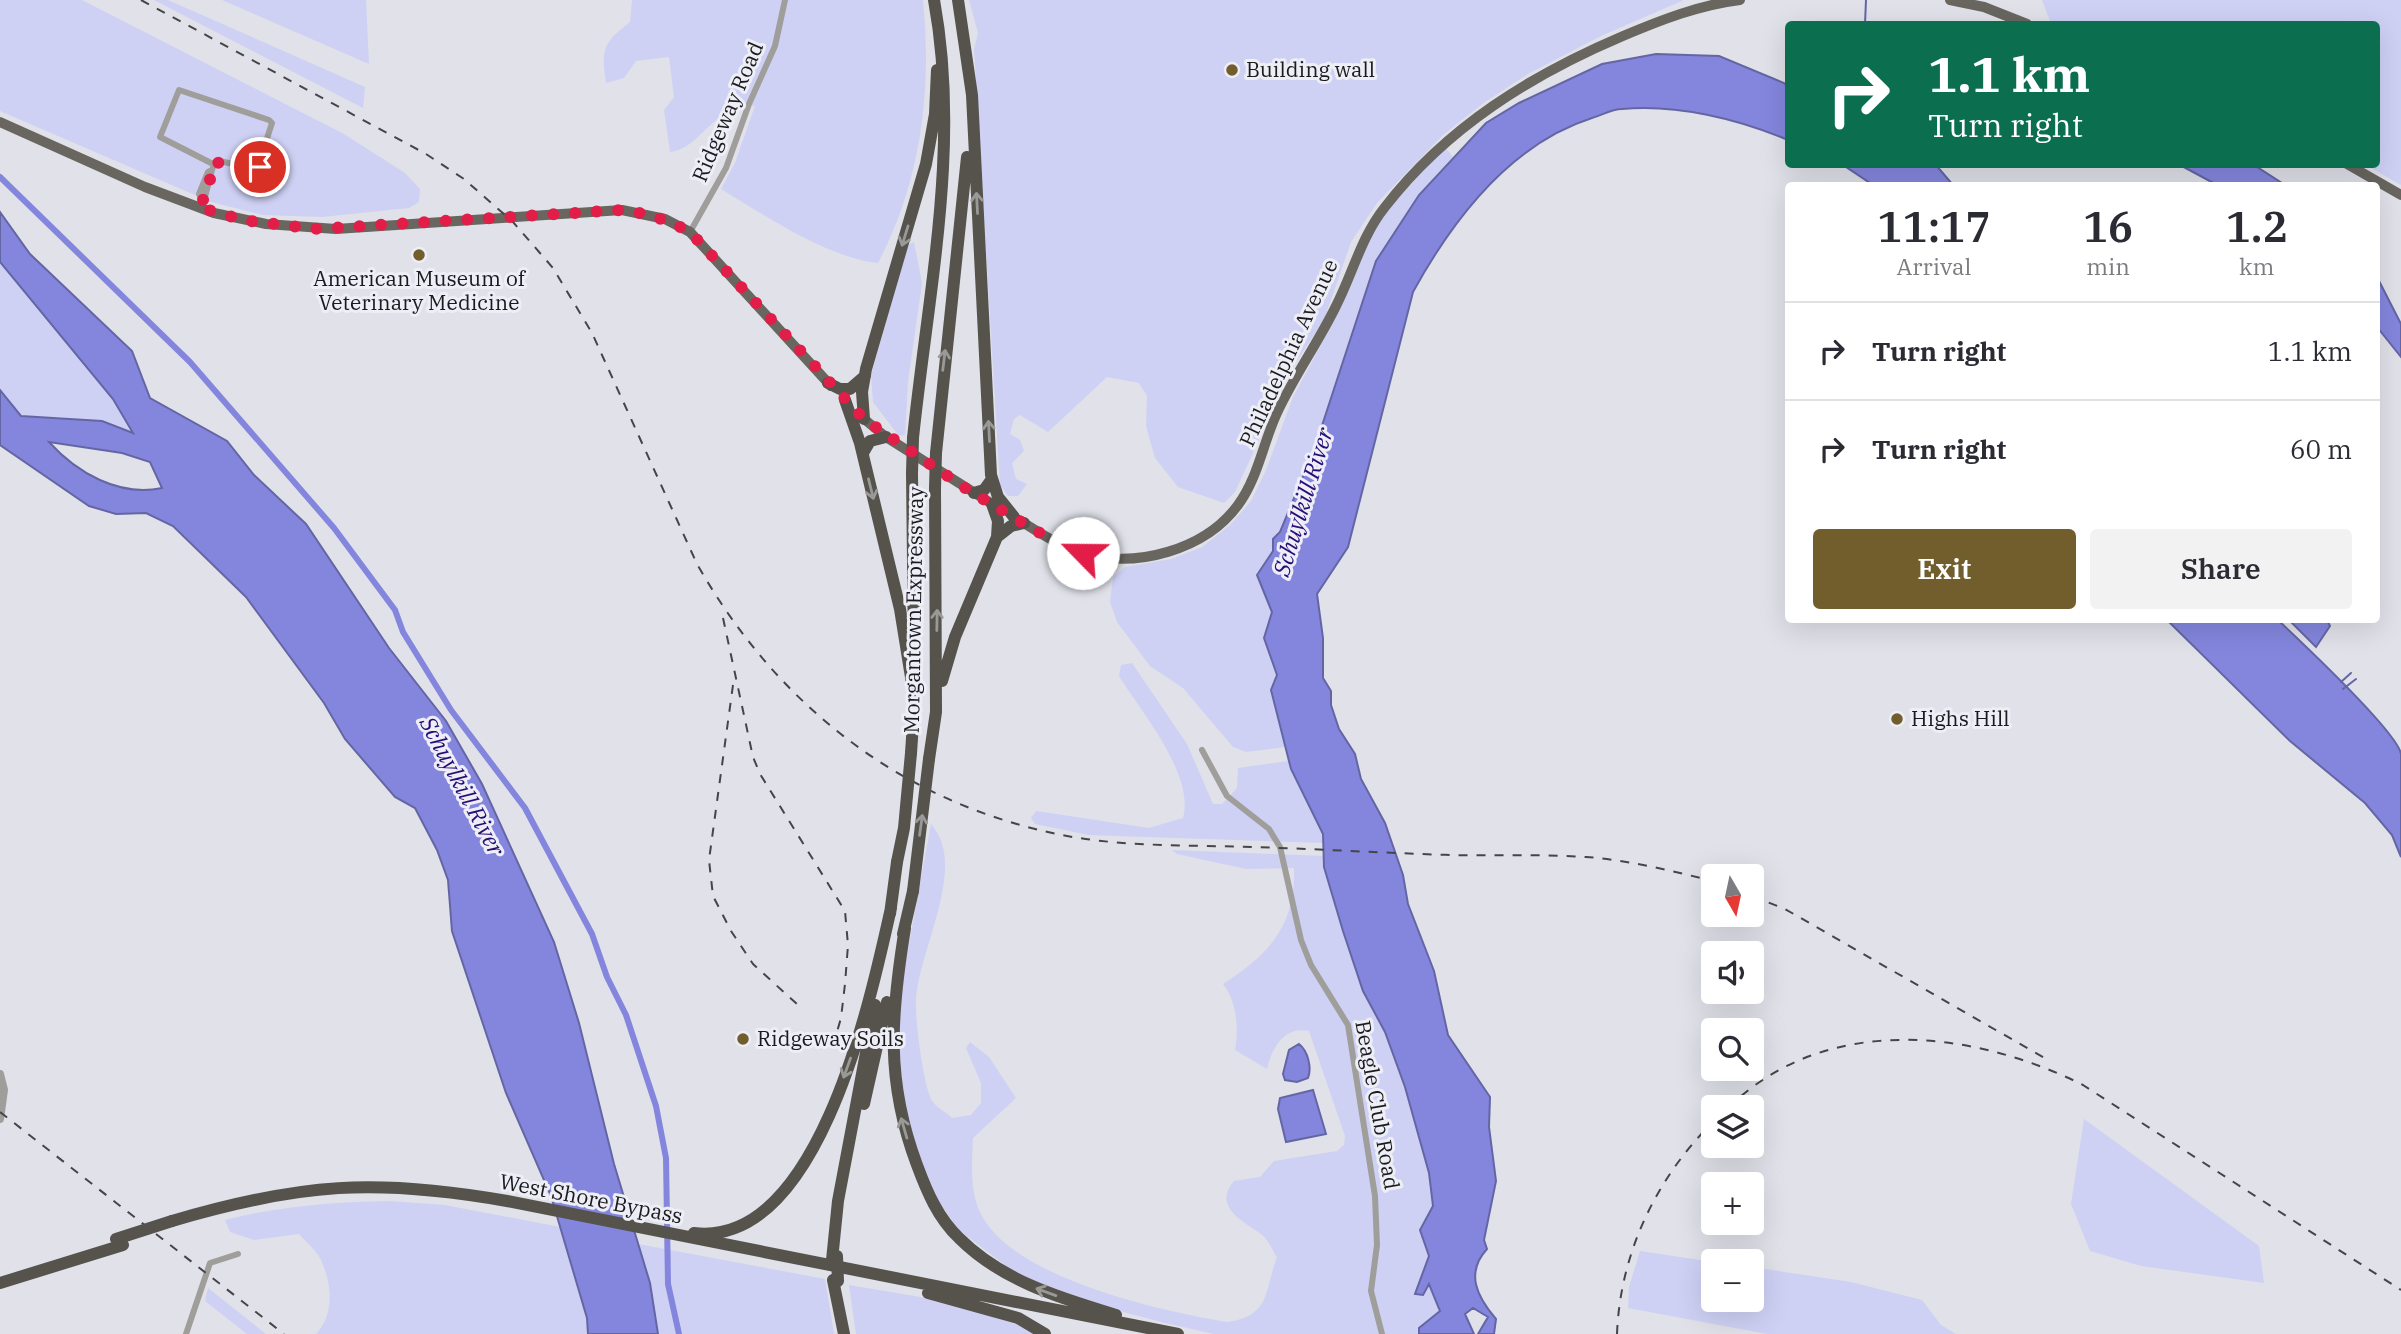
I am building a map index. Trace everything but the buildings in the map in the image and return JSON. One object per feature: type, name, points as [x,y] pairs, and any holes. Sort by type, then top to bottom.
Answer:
[{"type":"highway","points":[[864,419],[862,399],[865,376],[930,146],[937,70],[933,0]]},
{"type":"highway","name":"Morgantown Expressway","points":[[891,908],[904,828],[915,702],[913,438],[945,164],[942,43],[933,0]]},
{"type":"highway","points":[[958,0],[972,95],[992,479],[998,497],[1019,520],[997,537]]},
{"type":"highway","name":"Morgantown Expressway","points":[[905,928],[913,891],[936,712],[936,453],[967,165],[967,103],[958,0]]},
{"type":"highway","points":[[828,383],[841,389],[850,389],[865,376]]},
{"type":"highway","points":[[845,400],[863,453],[900,609],[915,702]]},
{"type":"highway","points":[[863,453],[870,441],[886,437]]},
{"type":"highway","points":[[974,493],[985,490],[992,479]]},
{"type":"highway","points":[[936,712],[947,658],[997,537],[998,521],[992,504]]},
{"type":"highway","points":[[676,1236],[715,1233],[748,1223],[773,1204],[794,1178],[826,1121],[851,1058],[876,977],[891,908]]},
{"type":"highway","points":[[847,1334],[836,1280],[838,1201],[891,908]]},
{"type":"highway","points":[[835,1258],[845,1191],[905,928]]},
{"type":"highway","points":[[905,928],[893,1009],[894,1072],[907,1138],[928,1193],[943,1220],[959,1238],[989,1262],[1021,1282],[1180,1334]]},
{"type":"highway","name":"West Shore Bypass","points":[[0,1283],[175,1224],[269,1203],[350,1193],[428,1196],[615,1223],[928,1293],[1144,1334]]},
{"type":"highway","name":"West Shore Bypass","points":[[509,1206],[1180,1334]]},
{"type":"highway","name":"West Shore Bypass","points":[[0,1276],[120,1242]]},
{"type":"highway","points":[[928,1293],[1018,1318],[1045,1334]]},
{"type":"main road","name":"Philadelphia Avenue","points":[[0,122],[243,220],[314,229],[622,210],[645,213],[690,232],[828,383],[886,437],[1019,520],[1083,553],[1124,559],[1173,551],[1222,523],[1245,495],[1277,414],[1333,314],[1363,240],[1384,207],[1442,145],[1491,105],[1584,54],[1673,16],[1740,0]]},
{"type":"main road","points":[[1950,0],[1984,7],[2019,21]]},
{"type":"main road","points":[[2354,168],[2378,182]]},
{"type":"main road","points":[[2380,183],[2401,195]]},
{"type":"street","name":"Ridgeway Road","points":[[690,232],[726,168],[749,104],[775,46],[785,0]]},
{"type":"street","points":[[199,203],[205,197],[213,167],[219,161],[257,169],[272,123],[179,90],[160,137],[213,167]]},
{"type":"street","name":"Beagle Club Road","points":[[1202,750],[1227,796],[1269,829],[1280,847],[1294,915],[1311,965],[1348,1025],[1376,1196],[1373,1301],[1382,1334]]},
{"type":"street","points":[[0,1074],[4,1090],[0,1119]]},
{"type":"street","points":[[186,1334],[210,1263],[238,1254]]},
{"type":"shaded area","points":[[0,0],[82,0],[344,134],[405,173],[420,189],[419,202],[409,208],[322,217],[263,215],[211,202],[0,111]]},
{"type":"shaded area","points":[[154,0],[168,0],[365,87],[363,108]]},
{"type":"shaded area","points":[[222,0],[366,0],[369,64]]},
{"type":"shaded area","points":[[632,0],[923,0],[926,68],[920,135],[904,200],[878,263],[837,253],[817,244],[776,223],[721,189],[735,163],[755,106],[738,108],[724,114],[695,140],[670,152],[664,110],[674,97],[669,57],[636,61],[624,78],[606,83],[604,54],[609,42],[630,22]]},
{"type":"shaded area","points":[[969,0],[1684,0],[1601,36],[1528,74],[1485,102],[1444,134],[1377,203],[1351,242],[1324,320],[1294,365],[1235,492],[1224,503],[1178,487],[1155,458],[1146,426],[1147,396],[1139,383],[1107,377],[1048,432],[1020,415],[1014,419],[1010,434],[1020,440],[1024,451],[1012,463],[1016,479],[1027,484],[1018,496],[1008,496],[1000,485],[974,49],[978,33]]},
{"type":"shaded area","points":[[2042,0],[2401,0],[2401,185],[2371,168],[2380,168],[2380,21],[2050,21]]},
{"type":"shaded area","points":[[1445,147],[1453,157],[1419,195],[1376,261],[1314,450],[1280,532],[1273,539],[1273,551],[1257,575],[1272,612],[1264,638],[1277,675],[1286,747],[1246,752],[1233,747],[1183,688],[1150,666],[1117,622],[1110,602],[1113,577],[1125,567],[1171,559],[1202,547],[1230,525],[1251,501],[1266,470],[1293,397],[1336,317],[1362,252],[1383,215]]},
{"type":"shaded area","points":[[914,242],[922,283],[908,382],[905,435],[899,436],[873,402],[871,375],[908,245]]},
{"type":"shaded area","points":[[0,262],[113,399],[134,434],[102,421],[30,418],[16,413],[0,390]]},
{"type":"shaded area","points":[[1132,663],[1187,744],[1213,804],[1222,804],[1237,788],[1238,768],[1289,761],[1323,834],[1324,843],[1089,835],[1035,824],[1031,818],[1036,811],[1149,828],[1183,818],[1185,801],[1174,764],[1153,726],[1119,676],[1121,665]]},
{"type":"shaded area","points":[[931,824],[941,842],[945,862],[938,909],[916,1000],[920,1052],[929,1093],[932,1101],[952,1118],[971,1115],[981,1103],[981,1083],[966,1048],[970,1042],[989,1057],[1016,1098],[973,1138],[973,1188],[982,1216],[1000,1238],[1025,1258],[1057,1274],[1129,1300],[1227,1322],[1241,1319],[1259,1308],[1277,1257],[1263,1236],[1232,1212],[1226,1198],[1228,1190],[1234,1181],[1260,1177],[1274,1161],[1337,1151],[1344,1145],[1345,1136],[1309,1031],[1293,1032],[1280,1040],[1267,1069],[1235,1050],[1236,1016],[1223,984],[1253,962],[1276,937],[1290,907],[1294,868],[1246,869],[1177,854],[1172,850],[1324,856],[1324,867],[1343,931],[1363,991],[1385,1032],[1405,1087],[1429,1173],[1433,1206],[1420,1230],[1429,1256],[1415,1293],[1423,1294],[1428,1283],[1440,1311],[1420,1328],[1419,1334],[1214,1334],[1165,1323],[1082,1301],[1018,1275],[959,1230],[939,1202],[910,1128],[899,1061],[899,998]]},
{"type":"shaded area","points":[[2084,1119],[2259,1246],[2264,1283],[2141,1266],[2090,1251],[2071,1204]]},
{"type":"shaded area","points":[[390,1201],[445,1205],[560,1227],[587,1318],[588,1334],[316,1334],[326,1317],[330,1298],[328,1279],[317,1253],[299,1234],[254,1240],[230,1232],[225,1220],[307,1206]]},
{"type":"shaded area","points":[[638,1244],[825,1279],[834,1334],[658,1334],[650,1283]]},
{"type":"shaded area","points":[[1640,1251],[1701,1260],[1701,1312],[1764,1312],[1764,1269],[1851,1282],[1922,1300],[1941,1325],[1956,1334],[1767,1334],[1628,1308],[1629,1287]]},
{"type":"shaded area","points":[[849,1285],[938,1300],[1019,1325],[1035,1334],[856,1334]]},
{"type":"shaded area","points":[[208,1288],[266,1334],[247,1334],[205,1301]]},
{"type":"water","name":"Schuylkill River","points":[[1656,54],[1719,56],[1785,84],[1785,139],[1728,120],[1686,111],[1618,109],[1562,130],[1535,146],[1487,187],[1446,238],[1413,292],[1348,547],[1317,594],[1323,638],[1323,678],[1331,691],[1331,705],[1339,729],[1355,754],[1361,779],[1385,823],[1403,875],[1408,904],[1434,971],[1448,1035],[1490,1097],[1489,1127],[1496,1181],[1484,1240],[1487,1249],[1476,1267],[1475,1276],[1479,1294],[1496,1319],[1494,1334],[1478,1334],[1488,1317],[1473,1308],[1465,1314],[1474,1334],[1419,1334],[1419,1328],[1440,1311],[1429,1284],[1423,1295],[1415,1294],[1429,1256],[1420,1230],[1433,1206],[1429,1173],[1405,1087],[1385,1032],[1363,991],[1343,931],[1324,867],[1323,834],[1291,769],[1271,690],[1277,675],[1264,638],[1272,612],[1257,575],[1273,551],[1273,539],[1280,532],[1314,450],[1376,261],[1419,195],[1486,123],[1519,103],[1602,64]]},
{"type":"water","points":[[1848,168],[1939,168],[1950,182],[1868,182]]},
{"type":"water","points":[[2186,168],[2259,168],[2280,182],[2211,182]]},
{"type":"water","name":"Schuylkill River","points":[[0,212],[30,254],[132,351],[150,398],[227,441],[254,475],[306,524],[389,648],[446,721],[482,784],[554,942],[579,1023],[614,1164],[650,1283],[658,1334],[588,1334],[587,1318],[551,1196],[506,1093],[452,931],[448,880],[437,850],[415,808],[395,797],[345,739],[324,703],[246,597],[173,526],[146,513],[116,514],[89,506],[0,445],[0,390],[21,416],[102,421],[133,433],[113,399],[0,262]],"holes":[[[49,442],[122,453],[150,462],[162,488],[130,489],[100,480],[72,464]]]},
{"type":"water","points":[[2380,283],[2401,324],[2401,357],[2380,331]]},
{"type":"water","points":[[2170,623],[2281,623],[2346,686],[2383,726],[2401,754],[2401,857],[2392,835],[2365,803],[2290,741]]},
{"type":"water","points":[[2292,623],[2328,623],[2330,626],[2316,647]]},
{"type":"water","points":[[1299,1044],[1308,1060],[1308,1078],[1297,1082],[1285,1080],[1283,1074],[1289,1050]]},
{"type":"water","points":[[1313,1090],[1326,1134],[1286,1142],[1278,1109],[1280,1098]]},
{"type":"waterway","points":[[1865,21],[1866,0]]},
{"type":"waterway","points":[[0,177],[190,362],[334,528],[395,610],[403,632],[451,710],[525,808],[592,934],[607,977],[626,1015],[656,1106],[666,1158],[668,1284],[679,1334]]},
{"type":"waterway","points":[[2341,682],[2351,673]]},
{"type":"waterway","points":[[2343,689],[2356,679]]},
{"type":"railway","points":[[141,0],[426,154],[464,179],[513,222],[553,268],[592,333],[697,564],[729,615],[766,662],[807,705],[851,742],[900,774],[952,801],[1008,821],[1090,840],[1159,845],[1602,858],[1701,878]]},
{"type":"railway","points":[[723,618],[753,757],[760,774],[845,911],[848,945],[845,984],[841,1018],[832,1049]]},
{"type":"railway","points":[[733,685],[709,860],[713,896],[731,931],[753,964],[798,1005]]},
{"type":"railway","points":[[1764,901],[1785,909],[2048,1060]]},
{"type":"railway","points":[[1744,1095],[1767,1077],[1809,1056],[1853,1044],[1900,1040],[1947,1043],[1994,1052],[2040,1066],[2083,1085],[2401,1290]]},
{"type":"railway","points":[[0,1112],[284,1334]]},
{"type":"railway","points":[[1617,1334],[1625,1275],[1645,1219],[1674,1168],[1701,1135]]},
{"type":"place","name":"Building wall","points":[[1232,70]]},
{"type":"place","name":"American Museum of Veterinary Medicine","points":[[419,255]]},
{"type":"place","name":"Highs Hill","points":[[1897,719]]},
{"type":"place","name":"Ridgeway Soils","points":[[743,1039]]},
{"type":"route","points":[[260,167],[255,170],[215,162],[205,197],[201,199],[198,207],[243,220],[314,229],[505,215],[622,210],[645,213],[680,226],[690,232],[828,383],[886,437],[1050,539],[1083,553]]}]
